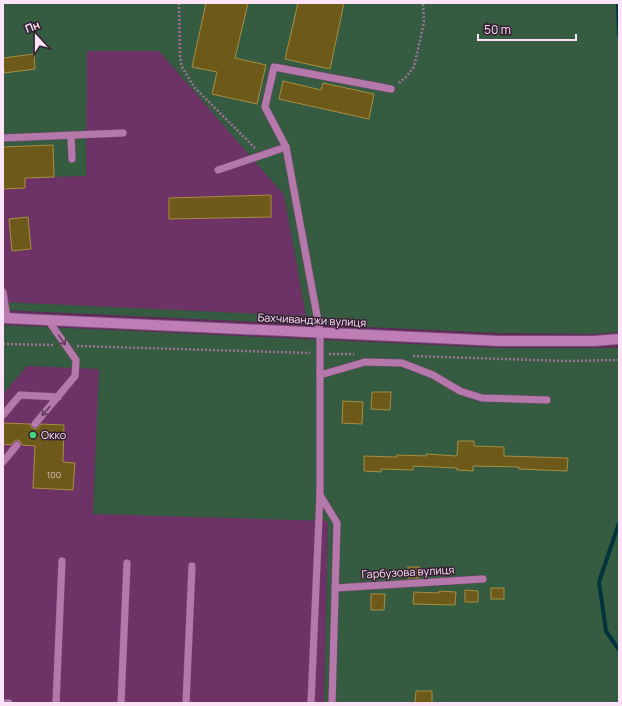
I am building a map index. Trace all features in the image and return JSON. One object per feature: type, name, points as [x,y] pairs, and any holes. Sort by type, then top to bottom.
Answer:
[{"type":"street","name":"Бахчиванджи вулиця","points":[[5,318],[500,341],[594,341],[619,339]]},
{"type":"lane","points":[[311,703],[320,494],[320,332],[286,147],[265,107],[274,67],[391,89]]},
{"type":"lane","points":[[3,138],[123,133]]},
{"type":"lane","points":[[71,136],[72,159]]},
{"type":"lane","points":[[218,170],[286,147]]},
{"type":"lane","points":[[3,292],[5,318]]},
{"type":"lane","points":[[35,424],[75,376],[76,360],[48,320]]},
{"type":"lane","points":[[320,374],[365,362],[402,363],[433,375],[460,391],[482,398],[546,400]]},
{"type":"lane","points":[[3,415],[20,395],[58,397]]},
{"type":"lane","points":[[3,462],[17,445]]},
{"type":"lane","points":[[320,494],[337,523],[332,703]]},
{"type":"lane","points":[[56,703],[62,561]]},
{"type":"lane","points":[[121,703],[127,563]]},
{"type":"lane","points":[[186,703],[192,566]]},
{"type":"lane","name":"Гарбузова вулиця","points":[[335,588],[483,579]]},
{"type":"lane","points":[[3,703],[9,703]]},
{"type":"path","points":[[179,3],[180,57],[182,67],[194,87],[263,155]]},
{"type":"path","points":[[391,89],[406,78],[414,67],[424,22],[423,3]]},
{"type":"path","points":[[3,344],[360,354]]},
{"type":"path","points":[[407,356],[565,361],[619,360]]},
{"type":"shaded area","points":[[87,51],[159,51],[284,195],[306,316],[3,302],[3,147]]},
{"type":"shaded area","points":[[27,366],[99,369],[328,521],[324,703],[3,703],[3,394]]},
{"type":"green space","points":[[3,3],[619,3],[619,332],[594,334],[498,333],[3,310],[3,302],[306,316],[284,195],[159,51],[87,51],[86,176],[54,177],[3,147]]},
{"type":"green space","points":[[3,325],[499,348],[619,348],[619,703],[324,703],[328,521],[93,514],[99,369],[27,366],[3,394]]},
{"type":"building","points":[[206,3],[248,3],[235,58],[266,65],[257,104],[212,94],[217,72],[192,67]]},
{"type":"building","points":[[298,3],[344,3],[330,69],[285,59]]},
{"type":"building","points":[[34,54],[35,69],[4,73],[3,58]]},
{"type":"building","points":[[283,81],[321,90],[323,83],[374,94],[369,119],[279,99]]},
{"type":"building","points":[[53,145],[54,177],[25,178],[25,188],[3,189],[3,147]]},
{"type":"building","points":[[271,195],[271,217],[169,219],[169,198]]},
{"type":"building","points":[[28,217],[31,249],[12,251],[9,219]]},
{"type":"building","points":[[372,392],[391,392],[390,410],[371,409]]},
{"type":"building","points":[[343,401],[363,402],[362,424],[342,423]]},
{"type":"building","points":[[3,423],[30,424],[32,428],[35,429],[37,429],[41,424],[64,425],[63,462],[75,463],[73,490],[33,488],[35,446],[22,445],[20,441],[17,440],[15,440],[11,445],[3,444]]},
{"type":"building","points":[[458,441],[474,441],[474,446],[504,447],[504,456],[568,458],[567,471],[519,469],[519,467],[473,466],[473,471],[457,470],[457,468],[413,466],[413,470],[381,469],[381,472],[364,471],[364,456],[397,457],[397,455],[426,456],[426,454],[457,456]]},
{"type":"building","points":[[408,567],[419,567],[419,578],[408,578]]},
{"type":"building","points":[[491,588],[504,588],[504,599],[491,599]]},
{"type":"building","points":[[465,590],[478,591],[478,602],[465,602]]},
{"type":"building","points":[[439,591],[456,592],[455,605],[413,604],[414,592],[439,593]]},
{"type":"building","points":[[371,594],[385,594],[384,610],[371,610]]},
{"type":"building","points":[[416,691],[432,691],[432,703],[415,703]]},
{"type":"waterway","points":[[618,3],[619,35]]},
{"type":"waterway","points":[[619,523],[599,582],[606,631],[619,650]]},
{"type":"place","name":"Окко","points":[[33,435]]}]
